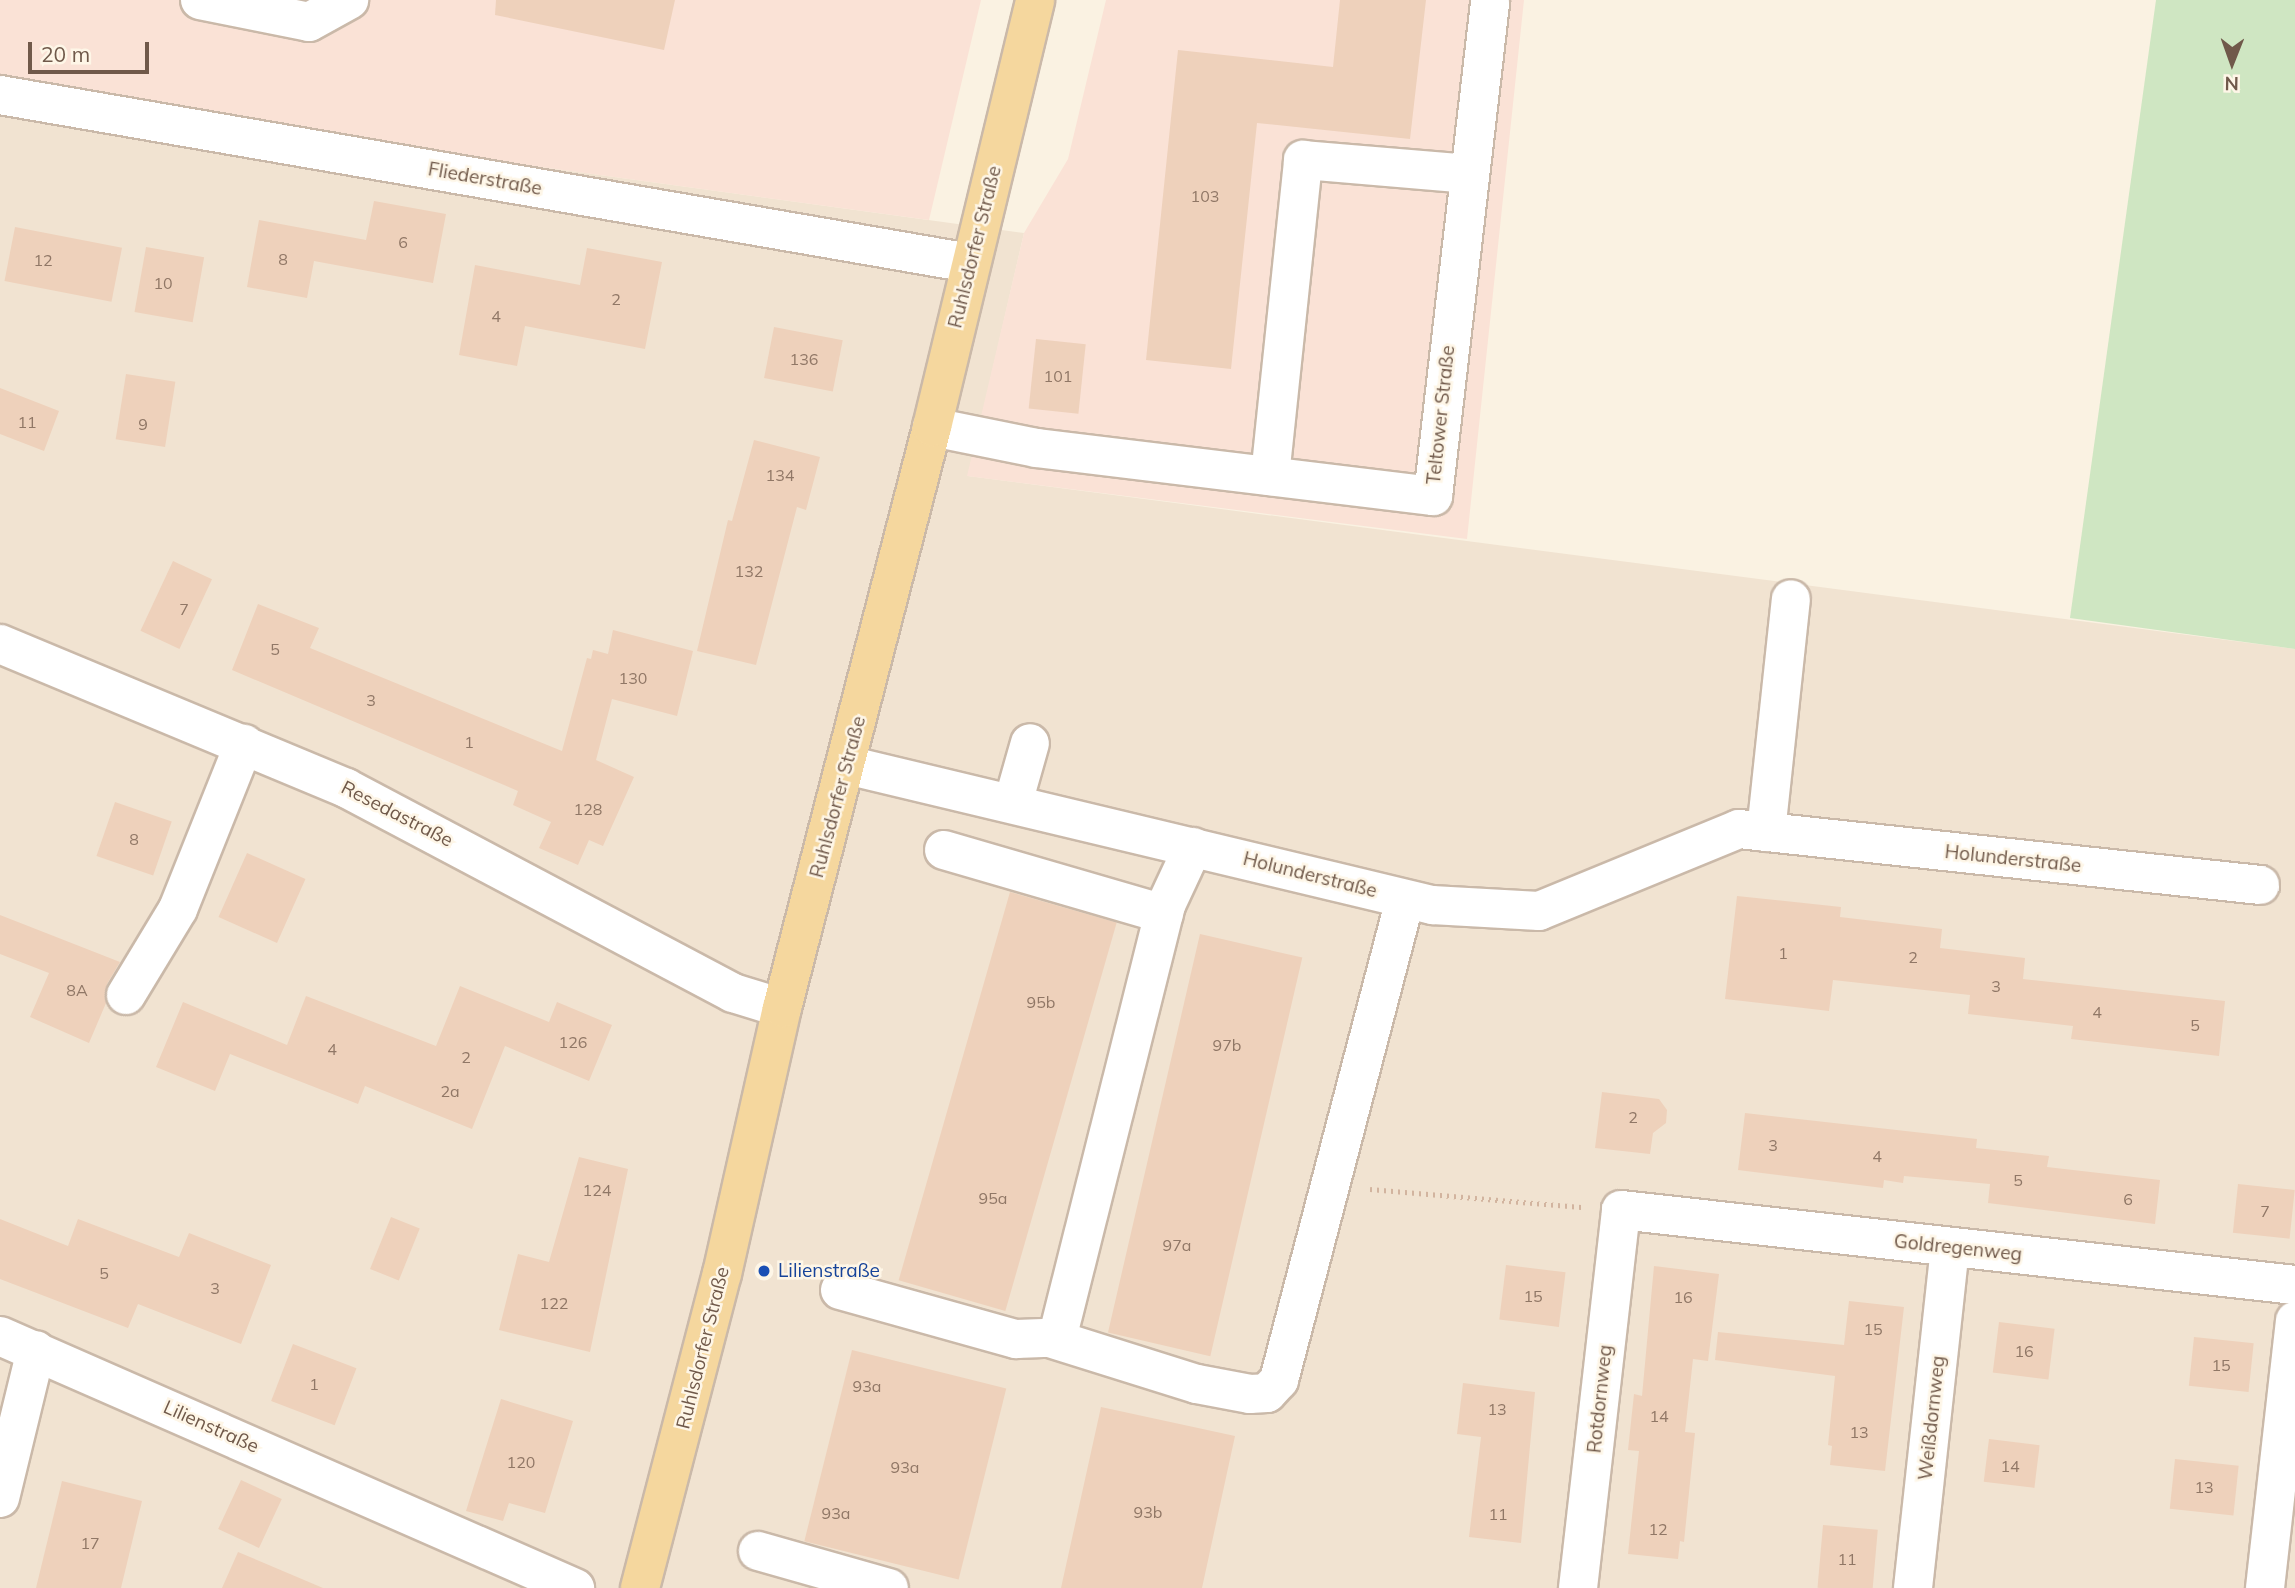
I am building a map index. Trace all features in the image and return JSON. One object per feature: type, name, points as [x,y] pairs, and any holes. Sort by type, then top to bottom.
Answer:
[{"type":"main road","name":"Ruhlsdorfer Straße","points":[[640,1588],[722,1274],[782,1008],[847,765],[932,427],[1027,2]]},
{"type":"street","points":[[200,0],[309,22],[349,0]]},
{"type":"street","name":"Teltower Straße","points":[[932,427],[1036,448],[1433,496],[1490,0]]},
{"type":"street","name":"Fliederstraße","points":[[0,94],[970,262]]},
{"type":"street","points":[[1270,476],[1303,160],[1468,174]]},
{"type":"street","points":[[1766,832],[1791,599]]},
{"type":"street","name":"Resedastraße","points":[[0,644],[346,788],[733,993],[782,1008]]},
{"type":"street","points":[[1013,803],[1030,743]]},
{"type":"street","points":[[126,995],[178,909],[244,744]]},
{"type":"street","name":"Holunderstraße","points":[[847,765],[1432,905],[1539,911],[1739,829],[2260,885]]},
{"type":"street","points":[[1050,1338],[1059,1331],[1164,914],[1193,847]]},
{"type":"street","points":[[944,850],[1164,914]]},
{"type":"street","points":[[839,1290],[1016,1339],[1050,1338],[1197,1384],[1250,1394],[1267,1392],[1279,1380],[1405,898]]},
{"type":"street","name":"Goldregenweg","points":[[1621,1210],[2295,1286]]},
{"type":"street","name":"Rotdornweg","points":[[1578,1588],[1621,1210]]},
{"type":"street","name":"Weißdornweg","points":[[1913,1588],[1950,1247]]},
{"type":"street","points":[[2265,1588],[2295,1321]]},
{"type":"street","name":"Lilienstraße","points":[[0,1336],[576,1588]]},
{"type":"street","points":[[0,1499],[36,1350]]},
{"type":"street","points":[[758,1551],[889,1588]]},
{"type":"path","points":[[1363,1189],[1621,1210]]},
{"type":"shaded area","points":[[0,0],[981,0],[929,220],[0,93]]},
{"type":"shaded area","points":[[1106,0],[1524,0],[1467,539],[967,476],[1024,233],[1068,159]]},
{"type":"shaded area","points":[[0,93],[1024,233],[968,476],[2295,649],[2295,1588],[0,1588]]},
{"type":"green space","points":[[2156,0],[2295,0],[2295,649],[2070,618]]},
{"type":"building","points":[[496,0],[675,0],[664,50],[495,15]]},
{"type":"building","points":[[1340,0],[1426,0],[1410,139],[1257,123],[1231,369],[1146,360],[1178,50],[1333,67]]},
{"type":"building","points":[[374,201],[446,214],[433,283],[314,261],[307,298],[247,287],[259,220],[366,240]]},
{"type":"building","points":[[15,227],[122,248],[112,302],[5,281]]},
{"type":"building","points":[[146,247],[204,257],[193,322],[135,312]]},
{"type":"building","points":[[587,248],[662,262],[645,349],[525,326],[517,366],[459,355],[475,265],[580,285]]},
{"type":"building","points":[[774,327],[843,340],[833,391],[764,378]]},
{"type":"building","points":[[1036,339],[1086,344],[1078,414],[1029,409]]},
{"type":"building","points":[[126,374],[175,382],[165,447],[116,439]]},
{"type":"building","points":[[0,388],[59,411],[44,451],[0,434]]},
{"type":"building","points":[[754,440],[820,457],[806,510],[797,507],[756,665],[697,651],[728,520],[732,521]]},
{"type":"building","points":[[173,561],[212,579],[179,649],[140,631]]},
{"type":"building","points":[[258,604],[319,628],[310,648],[562,751],[587,658],[591,659],[593,650],[608,654],[613,630],[693,651],[677,716],[612,699],[596,760],[634,777],[603,846],[589,840],[578,865],[539,848],[551,822],[513,805],[518,791],[232,670]]},
{"type":"building","points":[[115,802],[172,822],[153,875],[96,856]]},
{"type":"building","points":[[247,853],[305,879],[277,943],[219,917]]},
{"type":"building","points":[[1010,892],[1117,923],[1005,1311],[899,1280]]},
{"type":"building","points":[[1737,896],[1841,907],[1840,917],[1942,929],[1940,948],[2025,958],[2023,979],[2225,1001],[2219,1056],[2071,1039],[2073,1026],[1968,1014],[1970,995],[1833,980],[1829,1011],[1725,999]]},
{"type":"building","points":[[0,915],[120,962],[107,984],[106,1003],[89,1043],[30,1017],[49,973],[0,954]]},
{"type":"building","points":[[1200,934],[1302,958],[1210,1356],[1108,1333]]},
{"type":"building","points":[[460,986],[549,1022],[557,1002],[612,1025],[589,1081],[505,1046],[472,1129],[365,1086],[358,1104],[230,1054],[215,1091],[156,1067],[183,1002],[287,1045],[306,996],[436,1046]]},
{"type":"building","points":[[1602,1092],[1659,1099],[1667,1110],[1666,1123],[1653,1133],[1650,1154],[1595,1148]]},
{"type":"building","points":[[1745,1113],[1977,1139],[1976,1148],[2049,1156],[2047,1167],[2160,1180],[2155,1224],[1988,1203],[1990,1184],[1904,1176],[1903,1183],[1884,1180],[1883,1188],[1738,1170]]},
{"type":"building","points":[[579,1157],[628,1169],[590,1352],[499,1330],[518,1254],[549,1262]]},
{"type":"building","points":[[2238,1184],[2295,1190],[2290,1239],[2233,1233]]},
{"type":"building","points":[[391,1217],[420,1229],[399,1281],[370,1269]]},
{"type":"building","points":[[0,1219],[68,1246],[78,1219],[179,1257],[189,1233],[271,1265],[241,1344],[138,1304],[128,1328],[0,1279]]},
{"type":"building","points":[[1506,1265],[1566,1272],[1559,1327],[1499,1320]]},
{"type":"building","points":[[1654,1266],[1719,1274],[1708,1361],[1693,1359],[1685,1432],[1695,1433],[1684,1542],[1680,1541],[1678,1559],[1628,1554],[1639,1451],[1628,1450],[1634,1394],[1642,1396]]},
{"type":"building","points":[[1849,1301],[1904,1307],[1885,1471],[1830,1465],[1832,1446],[1828,1445],[1835,1376],[1715,1360],[1718,1332],[1844,1345]]},
{"type":"building","points":[[1999,1322],[2055,1329],[2048,1379],[1993,1373]]},
{"type":"building","points":[[2194,1337],[2254,1343],[2249,1392],[2189,1386]]},
{"type":"building","points":[[293,1344],[356,1368],[335,1425],[271,1401]]},
{"type":"building","points":[[852,1350],[1006,1388],[959,1580],[804,1541]]},
{"type":"building","points":[[1463,1383],[1535,1392],[1521,1543],[1469,1537],[1481,1437],[1457,1434]]},
{"type":"building","points":[[501,1399],[573,1421],[545,1513],[509,1503],[503,1521],[466,1511]]},
{"type":"building","points":[[1101,1407],[1235,1436],[1202,1588],[1061,1588]]},
{"type":"building","points":[[1989,1439],[2040,1445],[2034,1488],[1984,1482]]},
{"type":"building","points":[[2175,1459],[2239,1466],[2233,1515],[2170,1509]]},
{"type":"building","points":[[241,1480],[282,1499],[259,1548],[218,1529]]},
{"type":"building","points":[[62,1481],[142,1501],[121,1588],[36,1588]]},
{"type":"building","points":[[1823,1525],[1878,1530],[1873,1588],[1818,1588]]},
{"type":"building","points":[[238,1552],[323,1588],[222,1588]]},
{"type":"place","name":"Lilienstraße","points":[[764,1271]]}]
